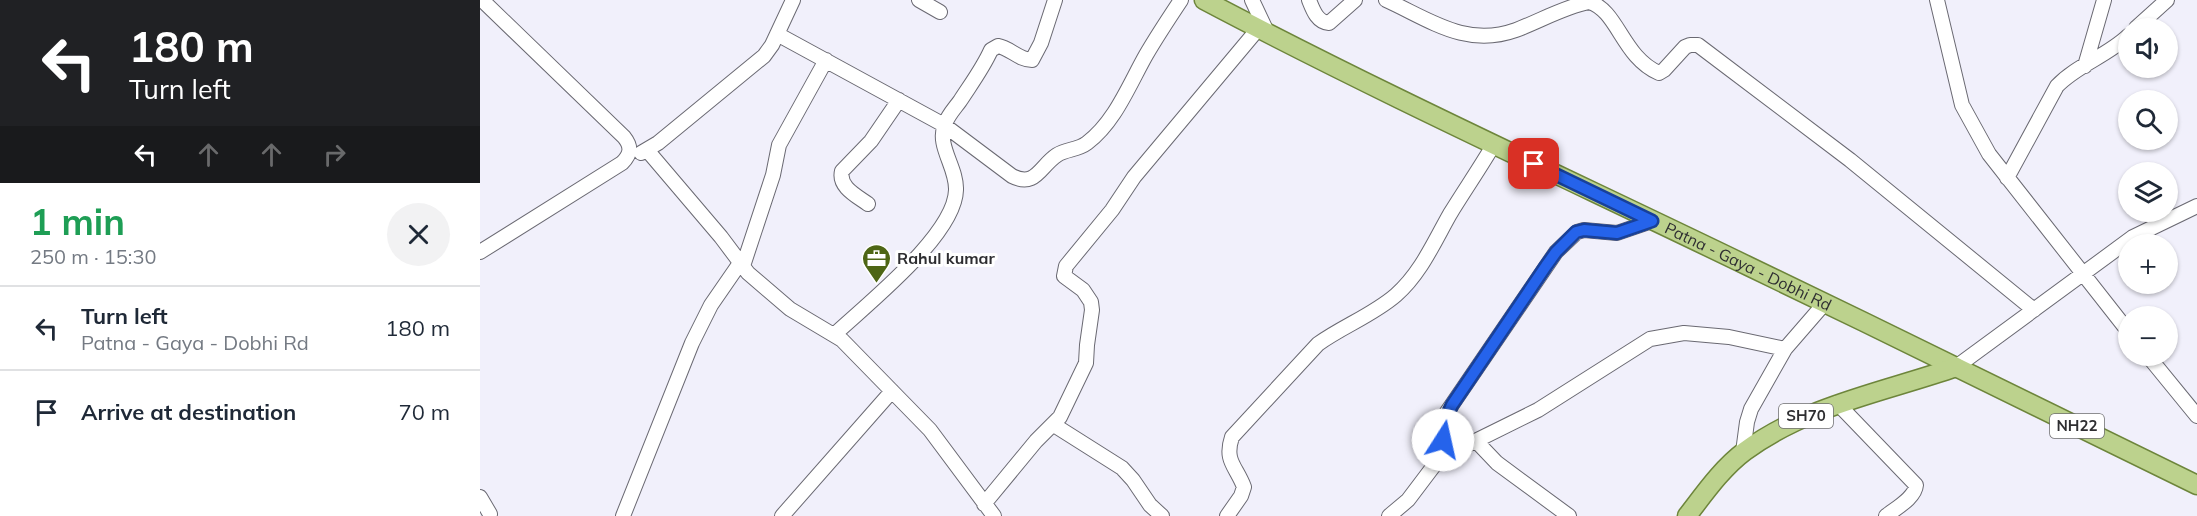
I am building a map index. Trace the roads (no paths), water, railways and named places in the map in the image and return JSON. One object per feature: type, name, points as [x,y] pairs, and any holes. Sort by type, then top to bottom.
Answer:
[{"type":"main road","name":"Patna - Gaya - Dobhi Rd","points":[[1204,0],[1494,144],[2197,484]]},
{"type":"main road","name":"SH70","points":[[1687,516],[1703,494],[1743,452],[1791,423],[1837,403],[1956,367]]},
{"type":"street","points":[[480,252],[622,163],[628,156],[630,144],[482,0]]},
{"type":"street","points":[[628,156],[647,150],[754,66],[764,56],[793,0]]},
{"type":"street","points":[[919,0],[940,12]]},
{"type":"street","points":[[834,335],[920,255],[949,212],[955,201],[956,189],[955,172],[943,144],[944,124],[991,50],[998,46],[1004,47],[1027,60],[1032,60],[1041,44],[1055,0]]},
{"type":"street","points":[[777,34],[944,124],[1020,180],[1033,178],[1056,156],[1064,151],[1084,146],[1094,138],[1115,110],[1147,53],[1181,0]]},
{"type":"street","points":[[984,504],[1036,441],[1054,425],[1086,363],[1092,310],[1089,296],[1064,276],[1066,266],[1112,210],[1134,177],[1263,31],[1252,0]]},
{"type":"street","points":[[1309,0],[1317,16],[1329,23],[1355,0]]},
{"type":"street","points":[[1937,0],[1962,105],[1989,154],[2118,318]]},
{"type":"street","points":[[2085,66],[2104,0]]},
{"type":"street","points":[[2147,18],[2167,0]]},
{"type":"street","points":[[1395,2],[1453,31],[1477,37],[1500,35],[1589,2],[1597,4],[1607,14],[1637,59],[1659,73],[1685,47],[1698,45],[1850,160],[2034,310]]},
{"type":"street","points":[[2007,178],[2057,86],[2068,75],[2118,44]]},
{"type":"street","points":[[629,513],[692,343],[711,305],[741,265],[773,175],[779,145],[826,60]]},
{"type":"street","points":[[868,204],[845,187],[841,176],[842,171],[871,141],[899,100]]},
{"type":"street","points":[[1227,516],[1241,496],[1244,487],[1229,458],[1228,448],[1232,437],[1318,344],[1391,299],[1408,283],[1426,258],[1494,144]]},
{"type":"street","points":[[647,150],[721,237],[741,265],[790,309],[850,347],[892,391],[938,440],[994,516]]},
{"type":"street","points":[[1956,367],[2139,234],[2197,206]]},
{"type":"street","points":[[1448,455],[1443,430],[1448,412],[1556,252],[1576,232],[1584,230],[1617,233],[1652,221]]},
{"type":"street","points":[[1743,452],[1751,409],[1785,348],[1824,304]]},
{"type":"street","points":[[1389,516],[1408,500],[1439,459],[1538,410],[1616,363],[1650,339],[1684,333],[1785,348]]},
{"type":"street","points":[[2156,366],[2197,416]]},
{"type":"street","points":[[782,516],[892,391]]},
{"type":"street","points":[[1837,403],[1916,485],[1913,494],[1886,516]]},
{"type":"street","points":[[1054,425],[1122,468],[1150,505],[1162,516]]},
{"type":"street","points":[[1476,441],[1497,463],[1569,516]]},
{"type":"street","points":[[480,497],[488,514]]},
{"type":"place","name":"Rahul kumar","points":[[876,284]]}]
